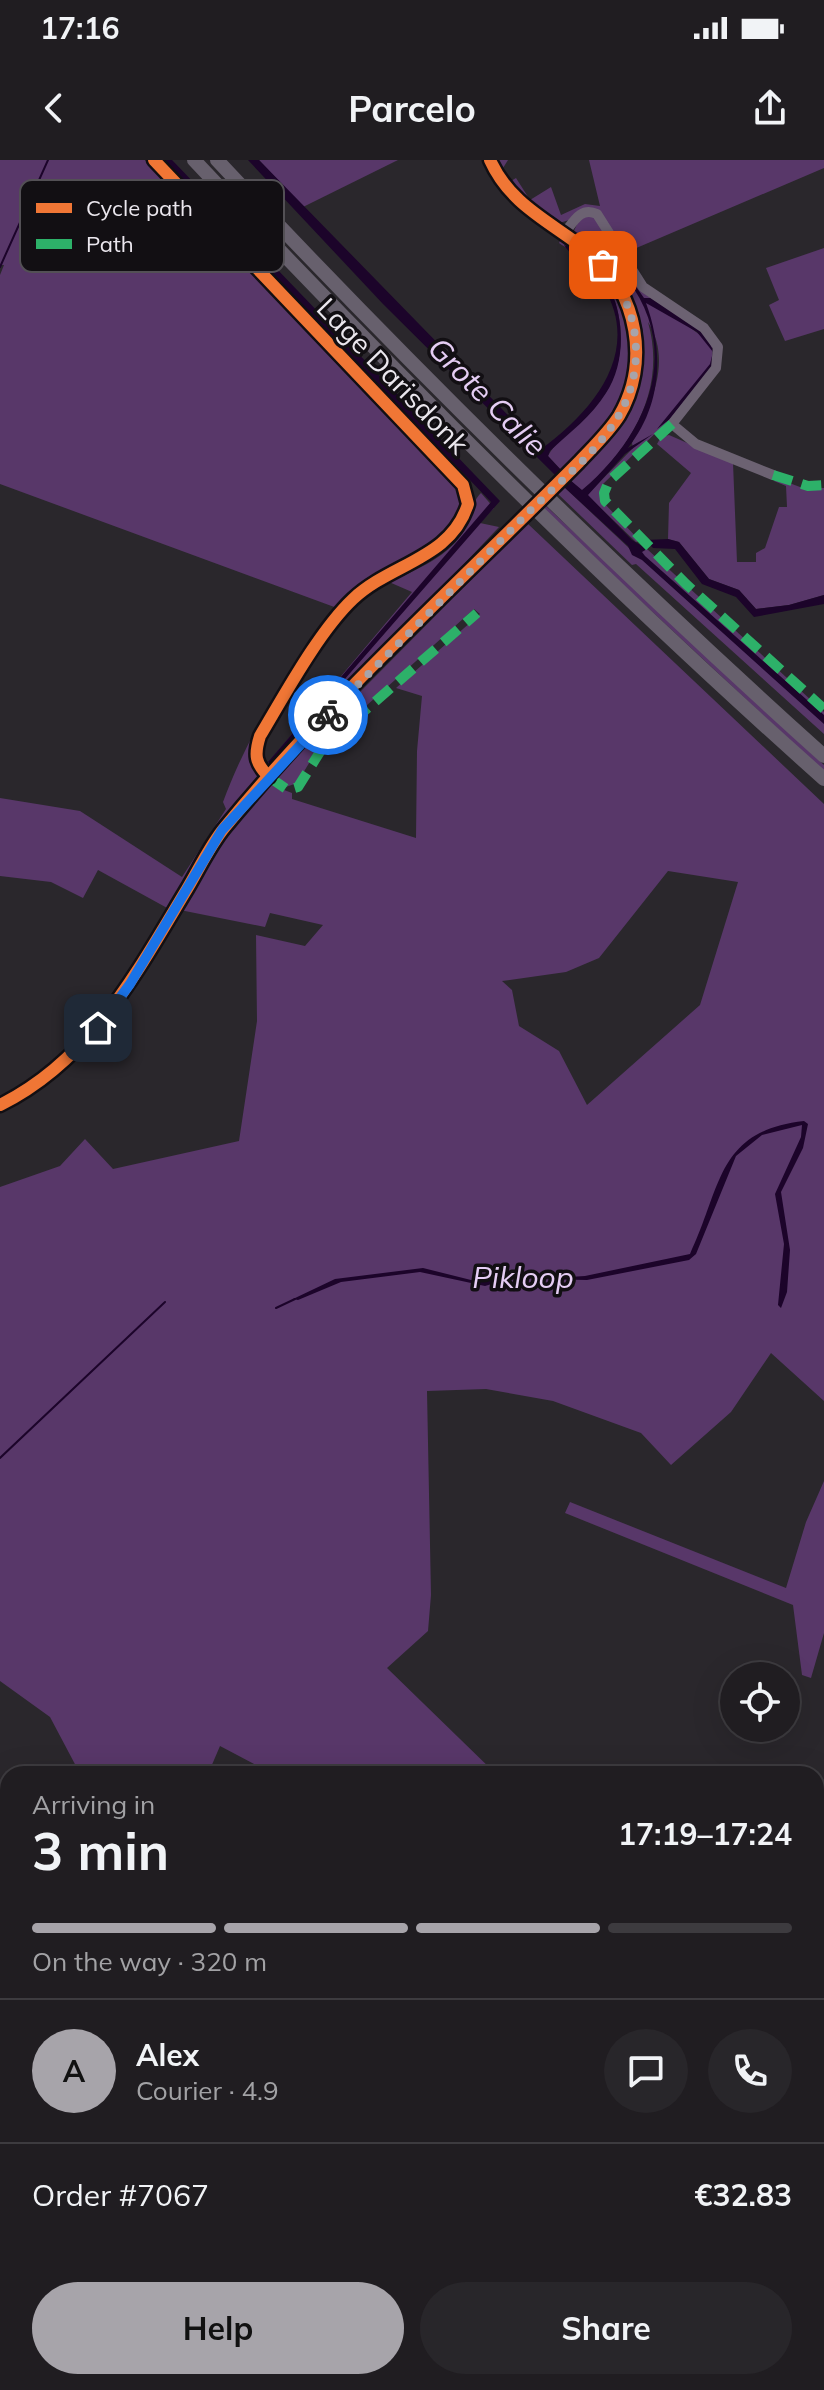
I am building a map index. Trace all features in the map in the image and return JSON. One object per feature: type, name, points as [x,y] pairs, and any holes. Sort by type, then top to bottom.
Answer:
[{"type":"highway","points":[[194,160],[213,180]]},
{"type":"highway","points":[[217,160],[236,180]]},
{"type":"highway","points":[[284,230],[394,346],[547,498],[686,632],[824,756]]},
{"type":"highway","points":[[284,255],[545,521],[824,779]]},
{"type":"street","name":"Lage Darisdonk","points":[[154,160],[173,180]]},
{"type":"street","points":[[0,1105],[57,1068],[98,1028],[130,984],[222,830],[269,777],[605,435],[628,398],[636,343],[632,317],[619,285],[591,254],[512,195],[490,160]]},
{"type":"street","points":[[563,235],[580,214],[589,211],[597,214],[643,287],[708,331],[718,347],[716,368],[672,424],[696,444],[773,475]]},
{"type":"street","name":"Lage Darisdonk","points":[[260,272],[463,485],[468,504],[463,522],[453,535],[432,552],[371,585],[339,614],[260,736],[255,751],[257,764],[269,777]]},
{"type":"shaded area","points":[[0,160],[145,160],[164,180],[20,180],[20,272],[252,272],[457,487],[462,504],[457,520],[446,533],[377,572],[356,588],[344,603],[252,749],[251,762],[260,779],[223,820],[169,909],[98,870],[83,898],[51,882],[0,876],[0,798],[80,811],[182,877],[226,809],[223,802],[259,725],[287,677],[337,608],[0,484],[0,275],[4,265],[0,265]]},
{"type":"shaded area","points":[[259,160],[398,160],[303,207],[284,187],[284,180],[278,180]]},
{"type":"shaded area","points":[[494,160],[508,160],[503,168],[511,181],[516,178],[530,200],[551,187],[561,215],[585,204],[600,206],[589,160],[824,160],[824,168],[627,252],[599,211],[556,224],[521,196]]},
{"type":"shaded area","points":[[586,216],[594,217],[640,290],[712,344],[713,363],[670,419],[603,484],[603,502],[640,541],[636,542],[587,495],[633,448],[632,443],[652,399],[659,353],[648,322],[653,347],[653,371],[641,416],[616,456],[582,491],[570,480],[591,458],[625,410],[637,385],[643,359],[643,332],[635,304],[612,269],[573,233],[579,220]]},
{"type":"shaded area","points":[[561,239],[582,255],[591,264],[559,243]]},
{"type":"shaded area","points":[[824,248],[824,329],[785,341],[769,305],[779,300],[766,268]]},
{"type":"shaded area","points":[[592,265],[614,292],[625,314],[631,336],[632,360],[627,384],[611,418],[561,470],[548,456],[595,407],[615,374],[619,355],[619,316],[604,280]]},
{"type":"shaded area","points":[[669,435],[733,463],[737,562],[756,562],[756,553],[765,548],[779,507],[787,507],[786,486],[774,481],[776,478],[800,487],[824,488],[824,595],[789,605],[756,609],[739,590],[709,579],[679,542],[668,539],[669,503],[691,473],[657,444],[661,437]]},
{"type":"shaded area","points":[[563,486],[630,549],[647,549],[824,712],[824,734],[636,564],[632,565],[557,493]]},
{"type":"shaded area","points":[[481,493],[494,508],[480,523],[499,527],[270,769],[266,765],[412,592],[389,582],[432,561],[451,547],[466,528]]},
{"type":"shaded area","points":[[545,505],[824,765],[824,772],[542,509]]},
{"type":"shaded area","points":[[527,523],[824,804],[824,1401],[771,1353],[731,1412],[671,1465],[641,1433],[553,1401],[486,1389],[427,1391],[431,1595],[428,1631],[387,1668],[488,1766],[258,1766],[220,1746],[211,1766],[76,1766],[50,1717],[0,1681],[0,1187],[60,1166],[85,1139],[113,1169],[239,1141],[257,1021],[256,935],[305,946],[323,925],[270,913],[265,927],[180,910],[229,831],[271,785],[292,793],[292,799],[416,838],[417,751],[422,696],[396,688],[480,614],[474,609],[317,750],[297,783],[286,787],[281,784],[278,775]],"holes":[[[668,871],[738,882],[700,1005],[587,1105],[559,1051],[519,1026],[512,990],[502,981],[566,972],[599,958]]]},
{"type":"shaded area","points":[[824,1481],[824,1633],[811,1678],[802,1675],[793,1605],[565,1513],[570,1502],[786,1588],[806,1522]]},
{"type":"water","points":[[162,160],[172,160],[191,180],[181,180]]},
{"type":"water","points":[[248,160],[259,160],[279,180],[267,180]]},
{"type":"water","points":[[284,186],[541,449],[578,417],[594,398],[615,357],[618,334],[614,310],[603,286],[564,245],[583,255],[598,269],[610,288],[617,309],[621,331],[620,353],[606,393],[580,424],[550,451],[548,456],[561,470],[556,476],[383,304],[284,198]]},
{"type":"water","points":[[580,232],[620,264],[644,298],[651,298],[685,319],[706,337],[712,347],[712,351],[697,332],[646,303],[656,340],[656,378],[648,414],[628,448],[653,434],[625,454],[588,495],[632,540],[647,549],[642,552],[645,556],[824,715],[824,724],[642,560],[632,555],[628,546],[563,486],[570,480],[582,490],[624,445],[650,392],[654,364],[653,336],[644,307],[627,279]]},
{"type":"water","points":[[270,272],[280,272],[500,501],[270,765],[268,762],[491,502]]},
{"type":"water","points":[[713,353],[709,370],[670,419],[657,429],[710,364]]},
{"type":"water","points":[[645,540],[679,542],[709,579],[739,590],[756,609],[789,605],[824,595],[824,604],[754,617],[736,597],[702,584],[675,549],[653,548]]},
{"type":"water","points":[[804,1121],[808,1124],[803,1148],[781,1192],[790,1250],[787,1292],[781,1308],[778,1305],[784,1244],[775,1194],[801,1137],[802,1125],[762,1135],[736,1156],[696,1254],[689,1260],[587,1280],[537,1279],[585,1276],[690,1254],[717,1185],[738,1150],[754,1137],[775,1127]]},
{"type":"water","points":[[423,1268],[475,1281],[507,1279],[485,1286],[420,1272],[341,1282],[298,1300],[293,1299],[335,1279]]},
{"type":"waterway","name":"Grote Calie","points":[[39,180],[48,160]]},
{"type":"waterway","name":"Grote Calie","points":[[0,267],[20,222]]},
{"type":"waterway","name":"Pikloop","points":[[276,1308],[295,1299]]},
{"type":"waterway","name":"Pikloop","points":[[0,1458],[165,1302]]},
{"type":"marked path","points":[[672,424],[609,481],[604,493],[605,501],[686,584],[824,709]]},
{"type":"marked path","points":[[773,475],[808,486],[824,485]]},
{"type":"marked path","points":[[269,777],[288,790],[298,787],[323,747],[477,613]]},
{"type":"cycle path","points":[[154,160],[173,180]]},
{"type":"cycle path","points":[[0,1105],[61,1064],[109,1011],[130,982],[214,841],[266,779],[353,686],[579,462],[619,416],[629,395],[636,352],[629,309],[620,289],[591,254],[521,202],[509,190],[490,160]]},
{"type":"cycle path","points":[[260,272],[463,485],[468,504],[460,522],[448,537],[434,549],[368,587],[340,612],[328,628],[260,736],[257,758],[269,777]]},
{"type":"way so far","points":[[328,715],[579,462],[618,416],[634,379],[636,343],[628,305],[619,285],[603,265]]},
{"type":"route","points":[[98,1028],[130,984],[222,830],[328,715]]}]
